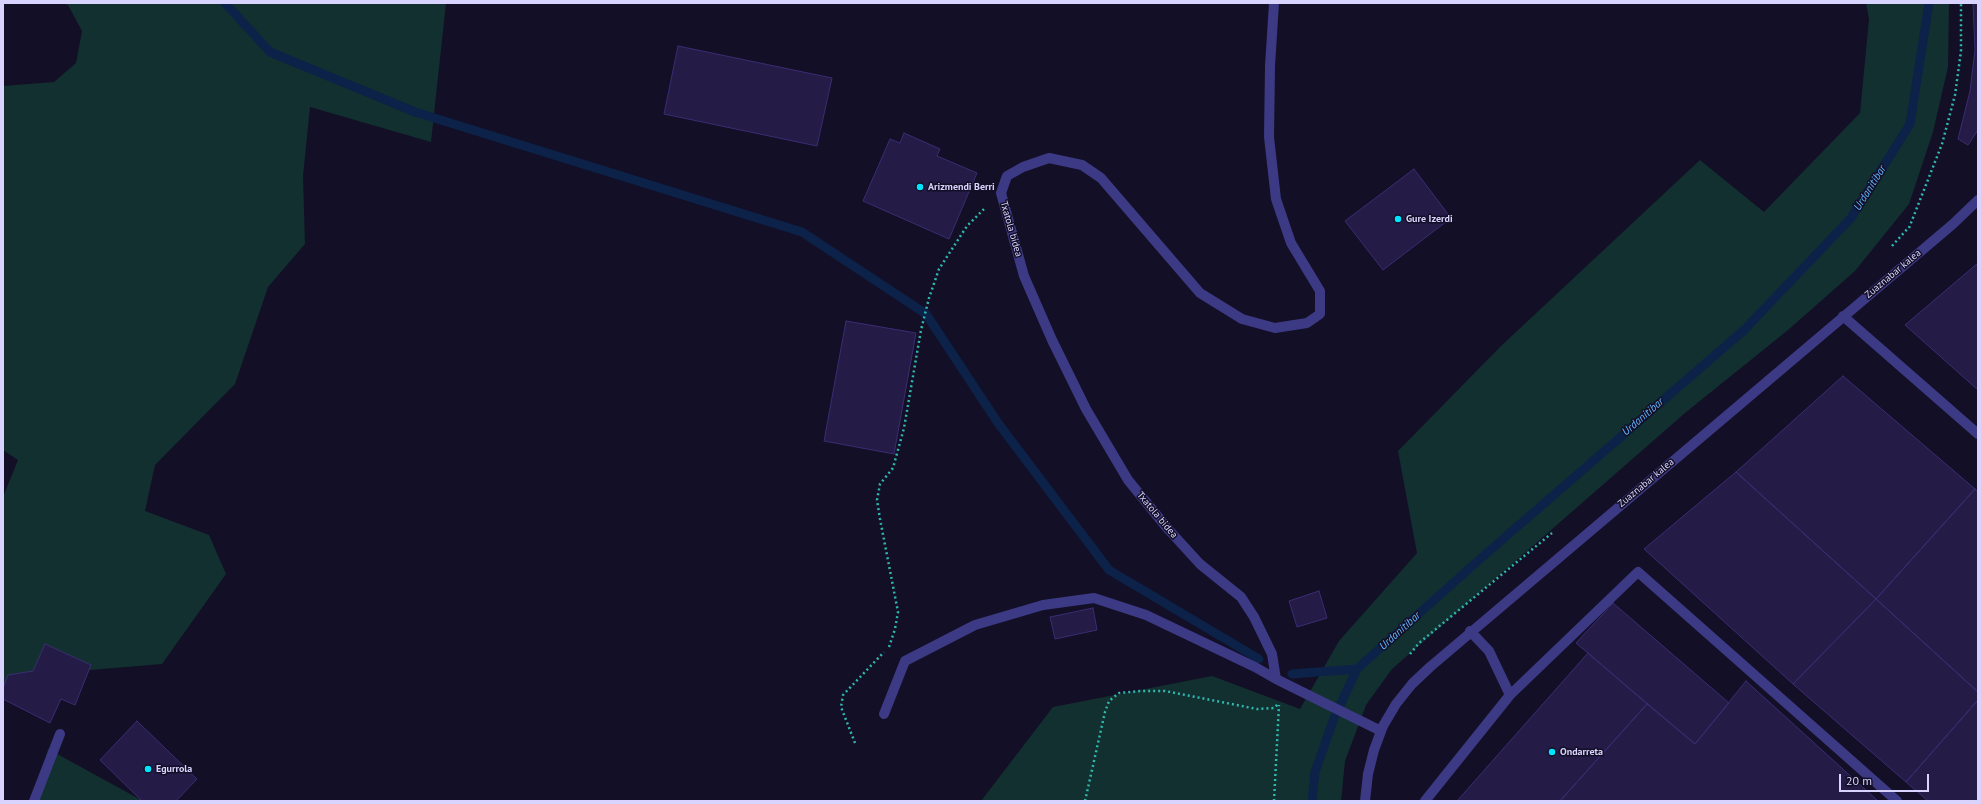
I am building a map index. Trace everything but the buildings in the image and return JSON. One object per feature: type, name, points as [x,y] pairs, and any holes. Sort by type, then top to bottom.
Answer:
[{"type":"street","name":"Txatola bidea","points":[[1274,3],[1270,66],[1269,138],[1276,199],[1291,243],[1320,291],[1320,314],[1307,323],[1275,328],[1242,319],[1200,293],[1101,178],[1082,165],[1049,158],[1043,160],[1023,167],[1007,176],[1001,193],[1024,276],[1052,340],[1086,409],[1128,480],[1168,529],[1200,564],[1241,597],[1254,617],[1272,654],[1276,679]]},
{"type":"street","name":"Zuaznabar kalea","points":[[1365,801],[1368,774],[1381,731],[1396,704],[1412,684],[1470,631],[1953,224],[1978,200]]},
{"type":"street","points":[[1843,316],[1978,434]]},
{"type":"street","points":[[1425,801],[1510,695],[1638,572],[1897,801]]},
{"type":"street","points":[[884,714],[905,661],[974,624],[1044,605],[1094,598],[1146,615],[1255,667],[1381,731]]},
{"type":"street","points":[[1470,631],[1489,651],[1510,695]]},
{"type":"street","points":[[34,801],[60,734]]},
{"type":"path","points":[[1924,248],[1909,227],[1942,144],[1955,95],[1961,51],[1961,3]]},
{"type":"path","points":[[855,743],[840,707],[843,695],[889,647],[895,629],[898,612],[878,500],[880,484],[893,468],[904,428],[921,330],[929,298],[940,269],[967,226],[1001,193]]},
{"type":"path","points":[[1274,801],[1280,702],[1282,694],[1276,679]]},
{"type":"path","points":[[1085,801],[1105,712],[1110,701],[1119,693],[1165,691],[1257,709],[1274,708],[1280,702]]},
{"type":"green space","points":[[61,3],[446,3],[431,142],[310,107],[303,176],[305,244],[268,287],[235,384],[155,465],[145,511],[209,535],[226,574],[162,664],[66,672],[3,685],[3,497],[18,460],[3,450],[3,86],[54,82],[76,63],[82,31],[68,5]]},
{"type":"green space","points":[[1866,3],[1949,3],[1948,67],[1933,132],[1909,204],[1855,271],[1788,330],[1685,413],[1392,669],[1366,705],[1345,761],[1341,801],[981,801],[1053,707],[1212,676],[1300,709],[1339,641],[1417,553],[1398,451],[1501,346],[1700,160],[1764,212],[1860,113],[1869,19]]},
{"type":"green space","points":[[48,749],[143,801],[35,801]]},
{"type":"waterway","points":[[225,3],[270,52],[415,112],[802,232],[926,314],[998,423],[1109,570],[1259,659]]},
{"type":"waterway","name":"Urdanitibar","points":[[1312,801],[1315,772],[1334,718],[1357,669],[1480,559],[1744,330],[1851,218],[1910,124],[1929,3]]},
{"type":"waterway","points":[[1292,674],[1357,669]]},
{"type":"place","name":"Arizmendi Berri","points":[[920,187]]},
{"type":"place","name":"Gure Izerdi","points":[[1398,219]]},
{"type":"place","name":"Ondarreta","points":[[1552,752]]},
{"type":"place","name":"Egurrola","points":[[148,769]]}]
